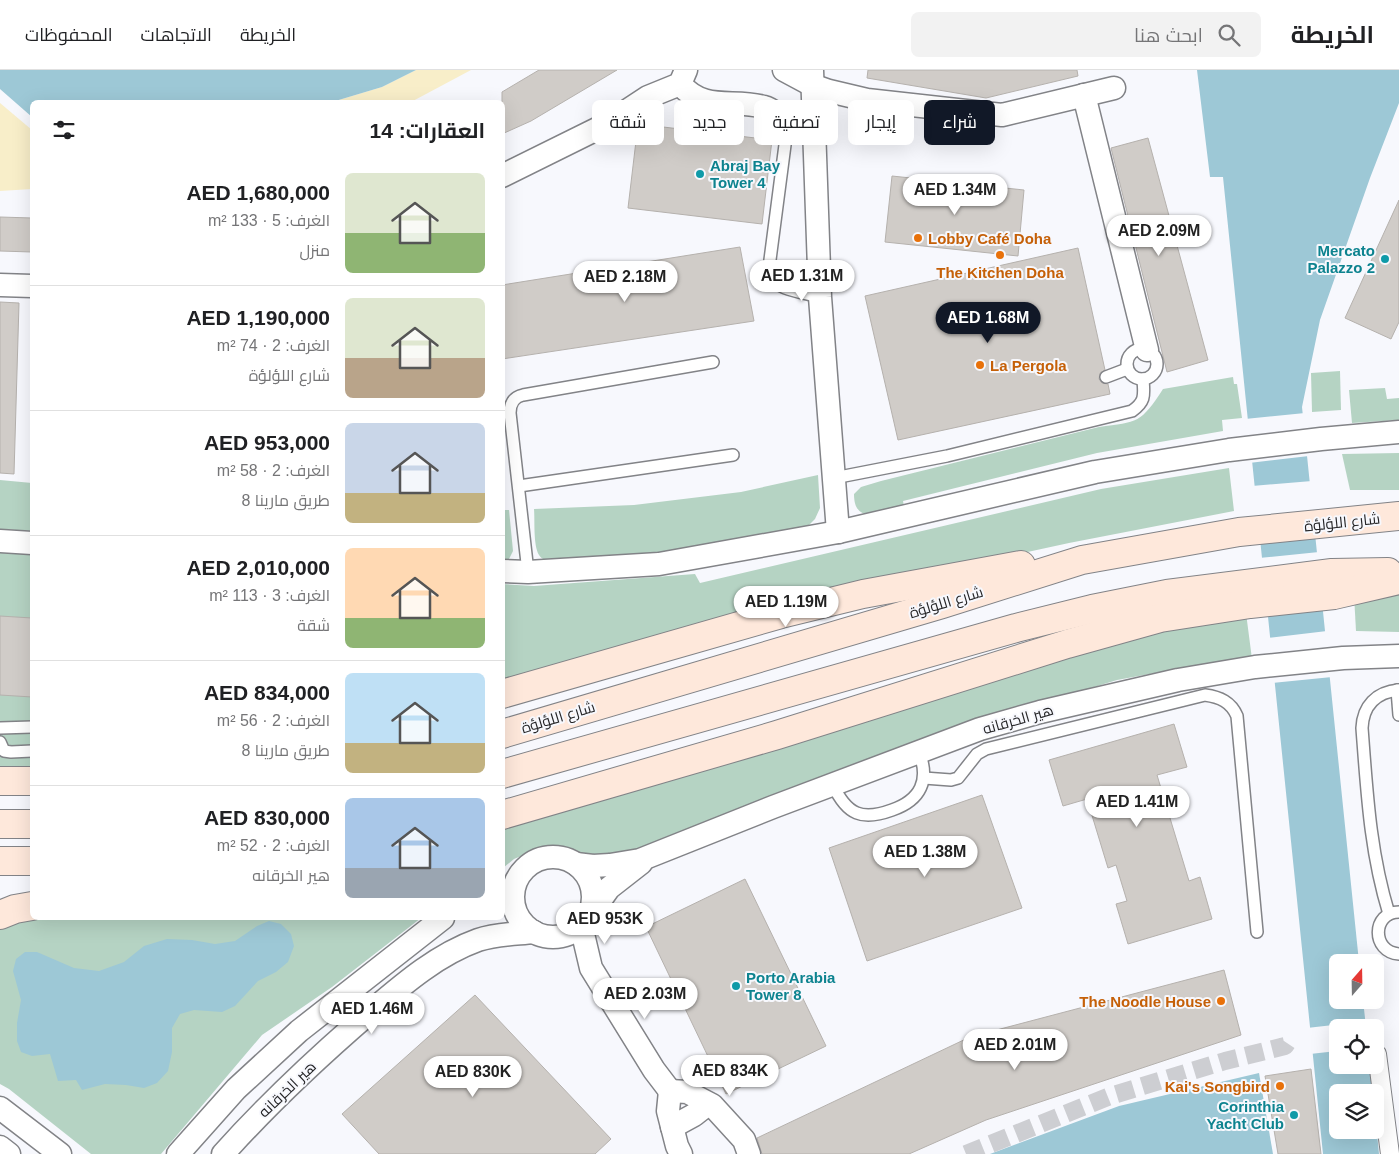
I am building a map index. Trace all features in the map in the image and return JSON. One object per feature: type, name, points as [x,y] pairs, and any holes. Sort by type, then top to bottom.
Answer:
[{"type":"main road","name":"شارع اللؤلؤة","points":[[505,733],[942,604],[1082,560],[1239,532],[1399,516]]},
{"type":"main road","points":[[505,693],[781,614],[863,594],[1027,564],[1082,560]]},
{"type":"main road","points":[[1333,584],[1399,572]]},
{"type":"main road","points":[[505,773],[1092,609],[1167,594],[1249,593],[1333,584],[1399,580]]},
{"type":"main road","points":[[505,814],[787,732],[1068,644],[1249,593]]},
{"type":"main road","points":[[0,781],[30,781]]},
{"type":"main road","points":[[0,824],[30,824]]},
{"type":"main road","points":[[0,861],[30,862]]},
{"type":"main road","points":[[0,916],[30,906]]},
{"type":"street","points":[[784,70],[812,78],[830,91],[867,100],[1002,115],[1114,88]]},
{"type":"street","points":[[505,175],[608,124],[648,97],[683,77],[687,92],[698,99],[712,103],[754,106]]},
{"type":"street","points":[[812,78],[812,100]]},
{"type":"street","points":[[1084,95],[1147,350]]},
{"type":"street","points":[[814,145],[820,297],[838,532]]},
{"type":"street","points":[[0,285],[30,286]]},
{"type":"street","points":[[505,571],[528,572],[659,564],[838,532],[1095,472],[1229,450],[1399,432]]},
{"type":"street","points":[[0,541],[30,543]]},
{"type":"street","name":"هير الخرقانه","points":[[576,864],[610,866],[640,860],[980,729],[1040,712],[1178,680],[1255,667],[1343,658],[1399,656]]},
{"type":"street","name":"هير الخرقانه","points":[[589,917],[600,899],[620,878],[654,854]]},
{"type":"street","points":[[592,968],[538,934],[522,921],[514,906],[515,884],[511,878],[536,860],[557,856],[576,864],[589,877],[594,895],[583,934],[592,968],[654,1070],[670,1091],[668,1111],[677,1146],[681,1154]]},
{"type":"street","points":[[538,934],[551,937],[571,933],[589,917]]},
{"type":"street","points":[[178,1154],[236,1089],[299,1031],[440,920]]},
{"type":"street","name":"هير الخرقانه","points":[[223,1154],[312,1064],[388,997],[435,962],[479,940],[497,935],[538,934]]},
{"type":"street","points":[[1380,1074],[1390,1154]]},
{"type":"street","points":[[670,1091],[687,1092],[712,1105],[744,1140],[749,1154]]},
{"type":"street","points":[[672,1127],[694,1115],[708,1104]]},
{"type":"street","points":[[0,1108],[60,1154]]},
{"type":"street","points":[[0,1147],[9,1154]]},
{"type":"lane","points":[[785,145],[768,275],[779,286],[820,297]]},
{"type":"lane","points":[[1137,350],[1147,350],[1155,356],[1157,366],[1153,375],[1143,379],[1133,377],[1127,369],[1129,356],[1137,350]]},
{"type":"lane","points":[[528,572],[510,409],[512,402],[517,397],[713,362]]},
{"type":"lane","points":[[1106,377],[1127,369]]},
{"type":"lane","points":[[834,478],[947,456],[1132,411],[1141,404],[1144,395],[1143,379]]},
{"type":"lane","points":[[519,486],[733,455]]},
{"type":"lane","points":[[505,682],[534,685]]},
{"type":"lane","points":[[1399,715],[1398,690],[1388,691],[1371,702],[1362,718],[1374,859],[1394,913],[1380,923],[1378,936],[1384,948],[1399,954]]},
{"type":"lane","points":[[924,778],[951,780],[958,778],[977,754],[994,747],[1205,695],[1222,700],[1233,707],[1237,716],[1257,932]]},
{"type":"lane","points":[[0,732],[30,727]]},
{"type":"lane","points":[[0,742],[4,750],[11,752],[30,751]]},
{"type":"lane","points":[[833,785],[844,804],[854,811],[869,816],[903,806],[911,801],[922,785],[925,772],[919,752]]},
{"type":"green space","points":[[1340,371],[1341,410],[1312,412],[1311,373]]},
{"type":"green space","points":[[1233,377],[1234,384],[1237,384],[1242,418],[1222,420],[1223,431],[1097,453],[903,501],[904,506],[879,513],[865,514],[855,504],[854,494],[861,487],[1099,427],[1131,422],[1149,409],[1163,389]]},
{"type":"green space","points":[[1385,388],[1387,399],[1399,398],[1399,420],[1352,423],[1349,390]]},
{"type":"green space","points":[[1399,453],[1399,490],[1350,490],[1342,454]]},
{"type":"green space","points":[[1229,468],[1234,511],[1069,543],[854,590],[505,684],[505,584],[534,586],[695,574],[700,583],[1101,489]]},
{"type":"green space","points":[[818,475],[820,508],[815,519],[807,527],[776,535],[659,552],[550,561],[541,557],[537,551],[534,509],[634,505],[741,492]]},
{"type":"green space","points":[[0,480],[30,483],[30,531],[0,529]]},
{"type":"green space","points":[[505,510],[509,510],[513,551],[509,559],[505,559]]},
{"type":"green space","points":[[0,551],[30,553],[30,768],[0,769]]},
{"type":"green space","points":[[1354,595],[1399,595],[1399,632],[1356,631]]},
{"type":"green space","points":[[1246,613],[1252,659],[1117,680],[944,733],[640,853],[577,856],[560,850],[538,849],[514,859],[505,866],[505,822],[1122,640]]},
{"type":"green space","points":[[30,918],[30,920],[418,920],[332,987],[262,1035],[161,1154],[91,1154],[9,1089],[0,1084],[0,922]]},
{"type":"sand","points":[[416,70],[471,70],[415,100],[339,100],[382,87]]},
{"type":"sand","points":[[0,103],[30,128],[30,189],[0,191]]},
{"type":"water","points":[[0,70],[416,70],[382,87],[339,100],[30,100],[30,115],[0,89]]},
{"type":"water","points":[[1197,70],[1399,70],[1399,103],[1370,178],[1320,320],[1302,407],[1358,954],[1329,954],[1329,1009],[1364,1009],[1365,1019],[1329,1019],[1329,1074],[1371,1074],[1372,1084],[1329,1084],[1329,1139],[1378,1139],[1379,1154],[1323,1154],[1223,177],[1210,177]]},
{"type":"water","points":[[269,921],[281,924],[291,934],[294,946],[288,962],[276,972],[258,981],[235,1006],[222,1012],[194,1010],[180,1014],[172,1028],[172,1052],[168,1071],[157,1083],[144,1088],[105,1084],[82,1090],[76,1080],[58,1081],[50,1054],[32,1056],[21,1052],[17,1041],[17,1023],[21,1000],[13,971],[16,959],[25,952],[37,952],[74,968],[99,971],[124,962],[144,946],[167,939],[192,940],[215,944],[235,941],[257,926]]},
{"type":"water","points":[[1259,1073],[1273,1154],[990,1154],[1119,1106]]},
{"type":"pier","points":[[1305,413],[1309,456],[1249,463],[1245,419]]},
{"type":"pier","points":[[1312,481],[1318,537],[1258,543],[1252,486]]},
{"type":"pier","points":[[1319,552],[1325,608],[1265,614],[1259,558]]},
{"type":"pier","points":[[1327,631],[1332,677],[1272,683],[1267,638]]},
{"type":"pier","points":[[1329,1025],[1329,1052],[1310,1054],[1307,1028]]},
{"type":"building","points":[[539,70],[617,70],[531,121],[505,133],[505,100],[502,100],[502,92]]},
{"type":"building","points":[[868,70],[1077,70],[1078,76],[986,98],[867,78]]},
{"type":"building","name":"Abraj Bay Tower 4","points":[[664,127],[674,128],[674,145],[744,145],[744,137],[754,138],[754,145],[771,145],[762,224],[628,208],[636,145],[664,145]]},
{"type":"building","points":[[1148,138],[1208,360],[1167,372],[1111,148]]},
{"type":"building","points":[[892,176],[1024,190],[1018,256],[885,242]]},
{"type":"building","name":"Mercato Palazzo 2","points":[[1399,200],[1399,322],[1391,339],[1345,318]]},
{"type":"building","points":[[0,217],[30,218],[30,252],[0,251]]},
{"type":"building","points":[[740,247],[754,321],[505,359],[505,285]]},
{"type":"building","points":[[1078,248],[1105,370],[1100,373],[1099,379],[1102,383],[1108,384],[1110,394],[898,440],[865,296]]},
{"type":"building","points":[[0,302],[19,303],[14,474],[0,473]]},
{"type":"building","points":[[0,616],[30,618],[30,697],[0,695]]},
{"type":"building","points":[[1174,724],[1187,767],[1157,775],[1189,881],[1200,877],[1212,919],[1128,944],[1116,904],[1127,901],[1116,865],[1108,868],[1087,799],[1063,806],[1049,760]]},
{"type":"building","points":[[982,795],[1022,908],[867,961],[829,848]]},
{"type":"building","name":"Porto Arabia Tower 8","points":[[745,879],[826,1046],[726,1094],[646,927]]},
{"type":"building","points":[[1224,970],[1241,1035],[986,1120],[909,1154],[762,1154],[757,1138],[970,1037]]},
{"type":"building","points":[[475,995],[611,1139],[595,1154],[379,1154],[342,1114]]},
{"type":"building","name":"Corinthia Yacht Club","points":[[1311,1069],[1321,1154],[1278,1154],[1265,1076]]},
{"type":"tunnel","points":[[966,1154],[1110,1096],[1225,1061],[1285,1046],[1287,1043]]},
{"type":"place","name":"Abraj Bay Tower 4","points":[[700,174]]},
{"type":"place","name":"Lobby Café Doha","points":[[918,238]]},
{"type":"place","name":"The Kitchen Doha","points":[[1000,255]]},
{"type":"place","name":"Mercato Palazzo 2","points":[[1385,259]]},
{"type":"place","name":"La Pergola","points":[[980,365]]},
{"type":"place","name":"Porto Arabia Tower 8","points":[[736,986]]},
{"type":"place","name":"The Noodle House","points":[[1221,1001]]},
{"type":"place","name":"Kai's Songbird","points":[[1280,1086]]},
{"type":"place","name":"Corinthia Yacht Club","points":[[1294,1115]]}]
